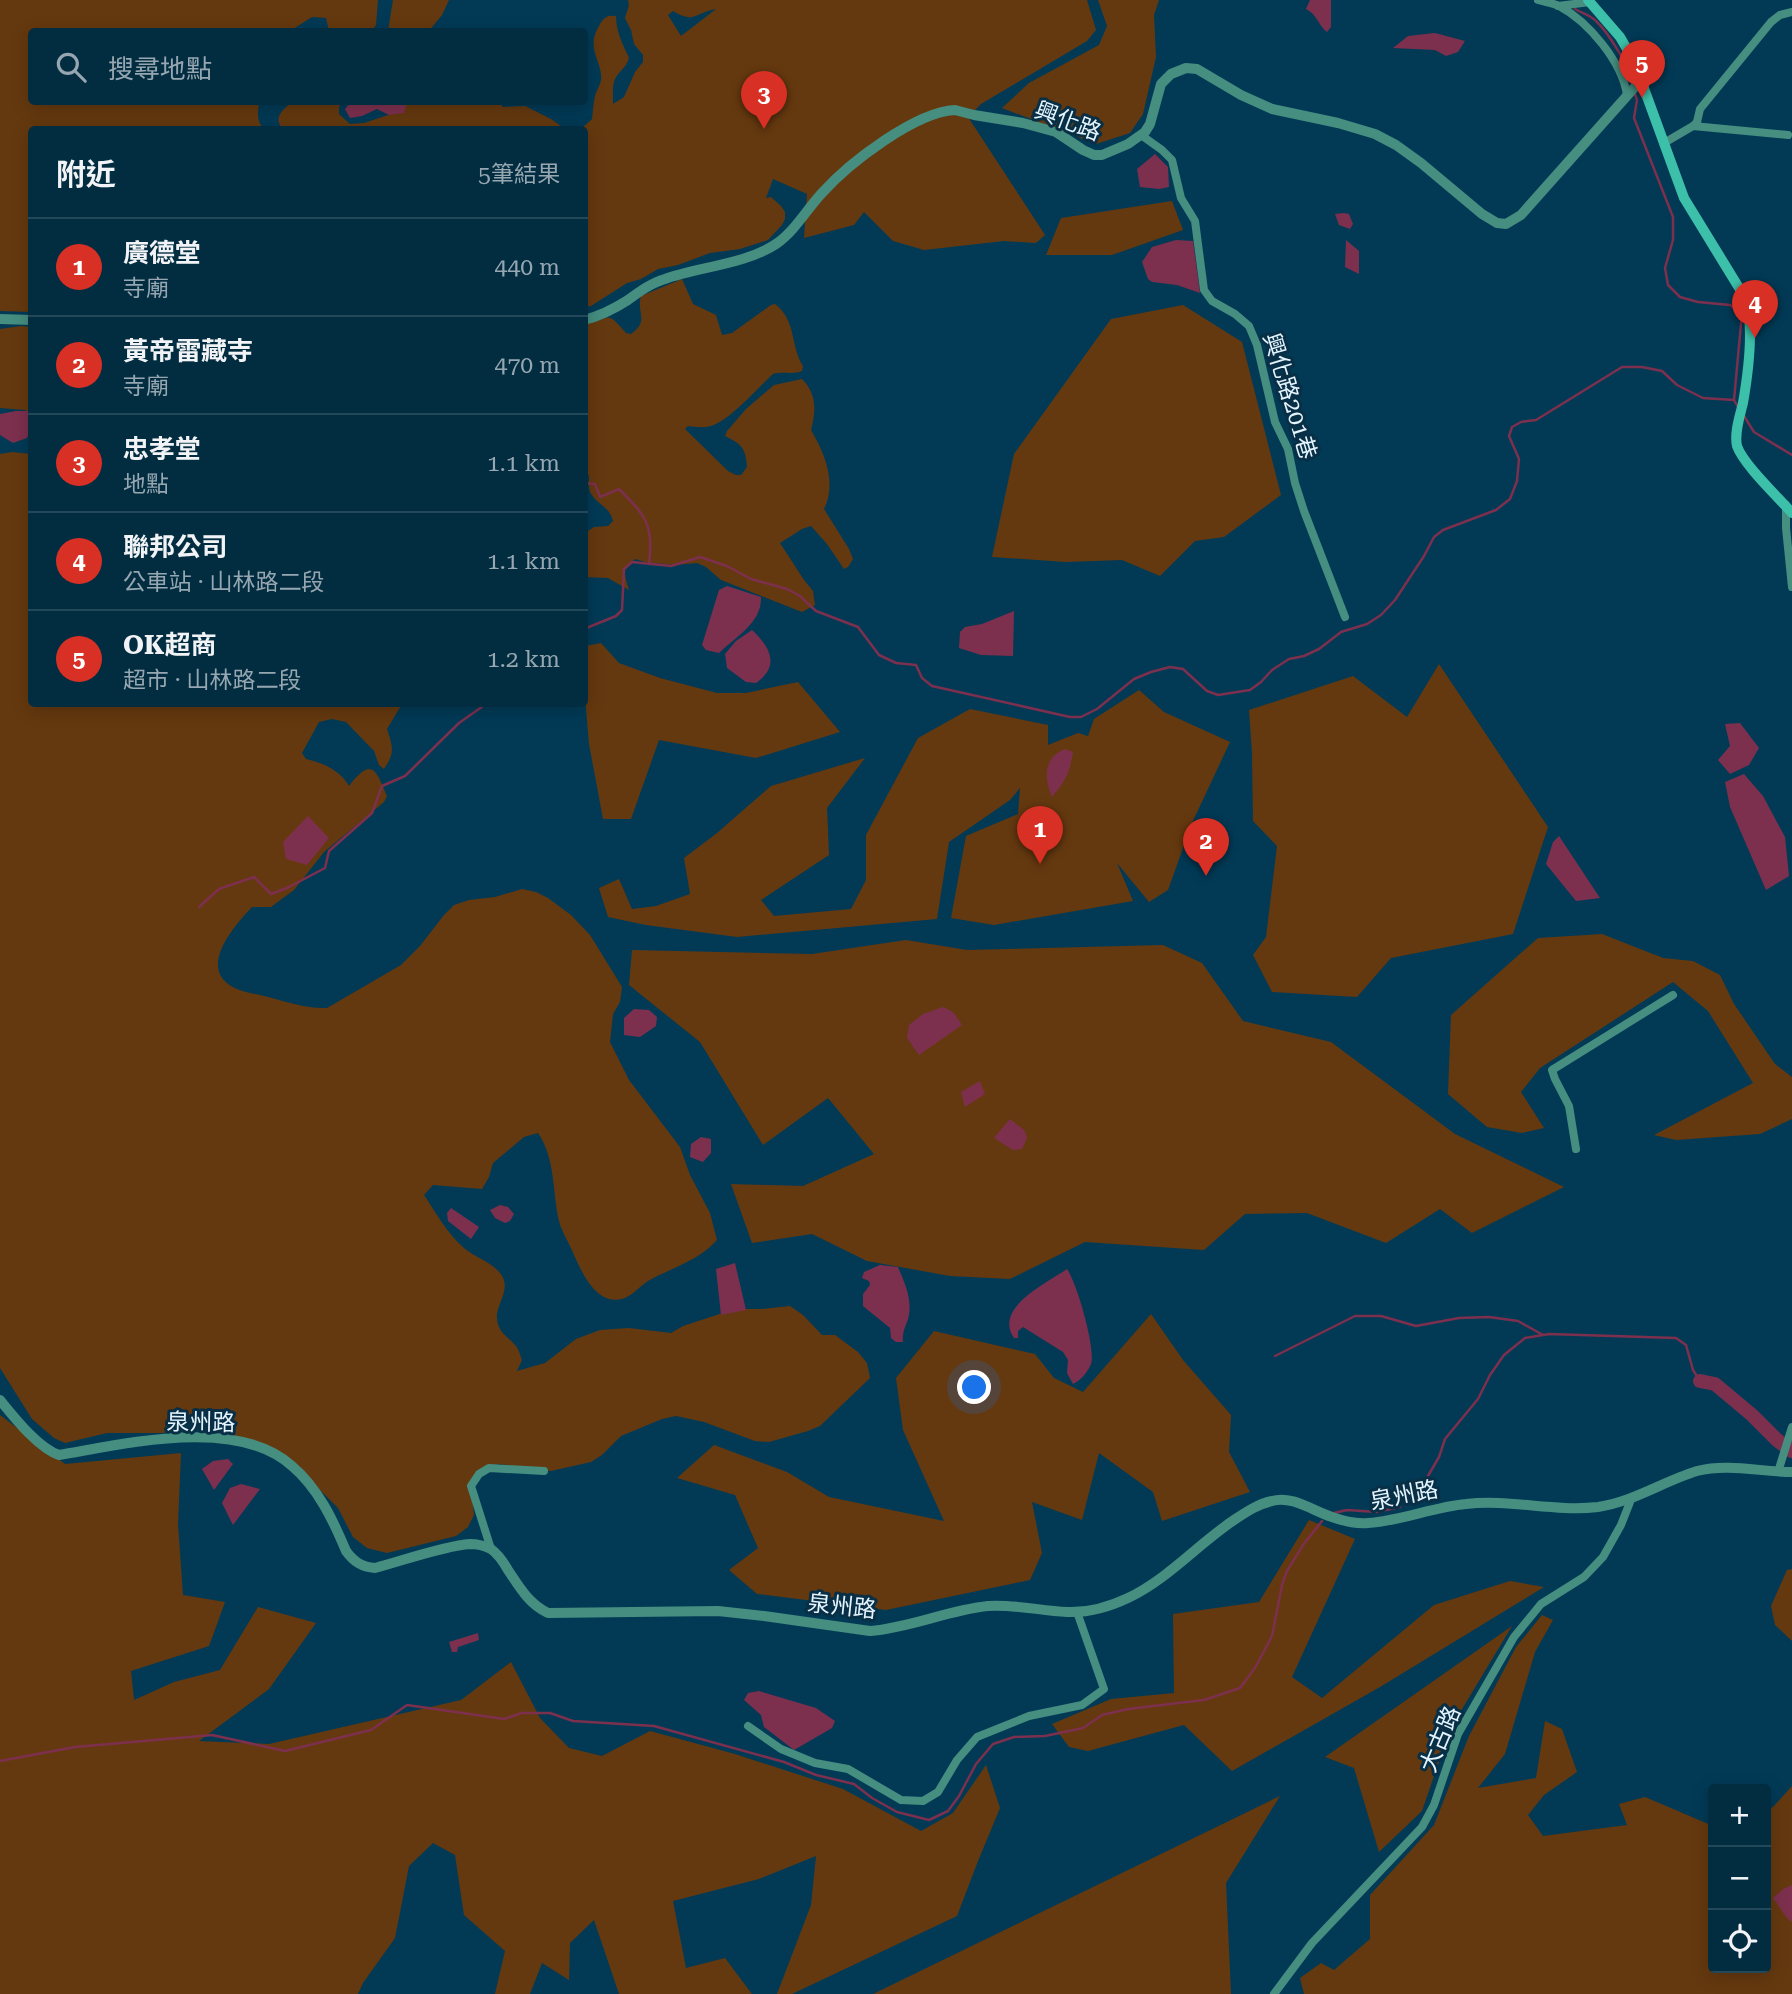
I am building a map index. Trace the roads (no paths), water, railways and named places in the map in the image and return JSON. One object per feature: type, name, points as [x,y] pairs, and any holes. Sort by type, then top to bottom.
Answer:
[{"type":"main road","points":[[1589,1],[1625,45],[1689,208],[1748,306],[1749,338],[1745,391],[1737,446],[1747,463],[1790,508]]},
{"type":"street","points":[[1538,0],[1558,6],[1587,27],[1615,61],[1625,81],[1626,95]]},
{"type":"street","points":[[1558,6],[1589,1]]},
{"type":"street","points":[[1664,143],[1697,122],[1700,109],[1771,22],[1780,15],[1792,12]]},
{"type":"street","points":[[1141,135],[1150,124],[1161,83],[1171,74],[1186,68],[1198,69],[1248,99],[1272,109],[1375,134],[1396,145],[1482,214],[1497,223],[1506,223],[1521,215],[1640,82]]},
{"type":"street","name":"興化路","points":[[588,319],[614,309],[663,279],[745,257],[773,246],[794,228],[819,196],[847,169],[872,149],[932,114],[955,110],[1033,126],[1056,132],[1094,155],[1114,151],[1141,135]]},
{"type":"street","points":[[1693,126],[1788,135]]},
{"type":"street","name":"興化路201巷","points":[[1141,135],[1172,160],[1181,198],[1195,221],[1204,290],[1212,302],[1236,314],[1249,326],[1257,345],[1275,422],[1288,449],[1301,502],[1345,617]]},
{"type":"street","points":[[0,319],[28,320]]},
{"type":"street","points":[[1790,508],[1792,587]]},
{"type":"street","points":[[1576,1149],[1569,1106],[1552,1070],[1673,995]]},
{"type":"street","name":"泉州路","points":[[0,1400],[40,1443],[50,1452],[59,1455],[156,1440],[211,1437],[263,1448],[292,1465],[306,1480],[324,1506],[350,1557],[366,1567],[375,1568],[468,1544],[478,1544],[491,1549],[527,1598],[536,1608],[548,1613],[718,1611],[870,1631],[989,1606],[1077,1612],[1107,1606],[1132,1596],[1169,1572],[1204,1542],[1250,1509],[1275,1499],[1289,1500],[1345,1521],[1366,1523],[1468,1503],[1571,1509],[1601,1506],[1703,1470],[1792,1472]]},
{"type":"street","points":[[1778,1472],[1792,1427]]},
{"type":"street","points":[[491,1549],[471,1486],[479,1474],[489,1468],[544,1471]]},
{"type":"street","name":"大古路","points":[[1274,1994],[1312,1943],[1422,1827],[1434,1805],[1458,1734],[1514,1637],[1541,1604],[1584,1577],[1603,1557],[1621,1525],[1632,1497]]},
{"type":"street","points":[[748,1726],[781,1749],[815,1763],[848,1769],[901,1800],[923,1801],[938,1792],[957,1760],[976,1737],[1029,1716],[1082,1705],[1104,1689],[1077,1612]]},
{"type":"waterway","points":[[1575,9],[1593,18],[1606,33],[1623,59],[1633,84]]},
{"type":"waterway","points":[[1634,91],[1637,100],[1634,118],[1673,217],[1673,240],[1665,268],[1668,285],[1680,297],[1730,305],[1742,313],[1734,400],[1738,407]]},
{"type":"waterway","points":[[588,627],[616,616],[622,610],[624,569],[632,562],[671,566],[700,557],[727,566],[751,579],[787,589],[800,596],[816,611],[858,627],[879,655],[896,663],[916,665],[922,678],[932,686],[1070,717],[1081,717],[1097,709],[1134,679],[1170,667],[1183,669],[1207,691],[1218,695],[1250,690],[1289,659],[1319,649],[1341,632],[1367,624],[1381,615],[1395,600],[1434,537],[1443,530],[1496,510],[1510,499],[1517,481],[1519,459],[1509,436],[1512,427],[1521,422],[1536,420],[1622,367],[1662,371],[1677,385],[1703,398],[1734,400]]},
{"type":"waterway","points":[[1744,416],[1754,432],[1792,455]]},
{"type":"waterway","points":[[588,483],[595,484],[600,497],[619,489],[642,514],[649,530],[649,564]]},
{"type":"waterway","points":[[199,907],[219,889],[254,877],[271,894],[325,868],[329,851],[372,813],[382,786],[405,776],[459,723],[482,707]]},
{"type":"waterway","points":[[1275,1356],[1355,1316],[1381,1316],[1416,1326],[1459,1318],[1489,1317],[1518,1321],[1543,1335]]},
{"type":"waterway","points":[[1406,1505],[1421,1488],[1439,1457],[1445,1439],[1478,1399],[1504,1355],[1525,1338],[1549,1334],[1676,1338],[1686,1345],[1693,1370],[1700,1381]]},
{"type":"waterway","points":[[1700,1381],[1715,1384],[1792,1451]]},
{"type":"waterway","points":[[1334,1513],[1347,1510],[1377,1512],[1400,1507]]},
{"type":"waterway","points":[[0,1761],[75,1747],[212,1735],[285,1751],[371,1730],[407,1705],[504,1719],[522,1713],[550,1713],[573,1721],[654,1726],[784,1762],[816,1775],[854,1784],[897,1812],[929,1820],[948,1811],[976,1764],[993,1744],[1014,1737],[1045,1736],[1083,1728],[1102,1715],[1128,1709],[1204,1700],[1240,1688],[1255,1668],[1272,1636],[1287,1571],[1322,1521]]},
{"type":"place","name":"OK超商","points":[[1642,98]]},
{"type":"place","name":"忠孝堂","points":[[764,129]]},
{"type":"place","name":"聯邦公司","points":[[1755,338]]},
{"type":"place","name":"廣德堂","points":[[1040,864]]},
{"type":"place","name":"黃帝雷藏寺","points":[[1206,876]]}]
